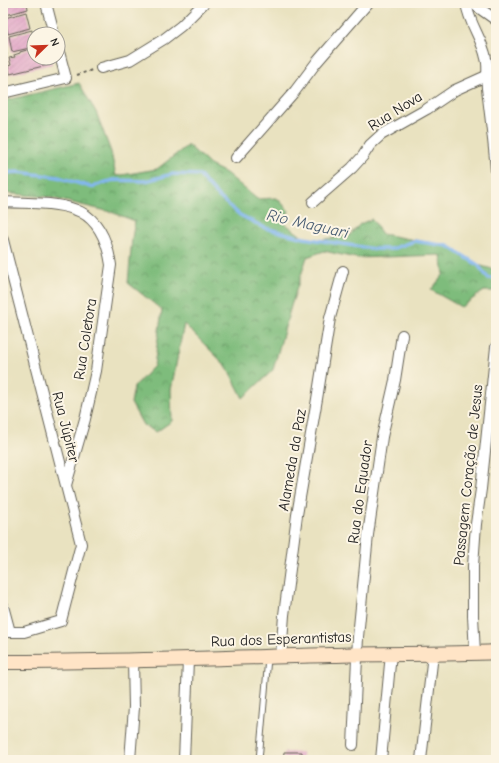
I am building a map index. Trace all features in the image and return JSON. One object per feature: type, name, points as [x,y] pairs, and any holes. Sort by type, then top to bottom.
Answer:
[{"type":"main road","name":"Rua dos Esperantistas","points":[[3,662],[188,660],[274,656],[496,652]]},
{"type":"street","points":[[46,3],[52,26]]},
{"type":"street","points":[[101,68],[130,60],[164,39],[181,26],[204,3]]},
{"type":"street","points":[[236,158],[295,91],[316,63],[368,3]]},
{"type":"street","points":[[466,3],[469,18],[480,39],[487,58],[486,76],[496,171]]},
{"type":"street","points":[[472,3],[496,20]]},
{"type":"street","points":[[3,93],[66,78],[63,66]]},
{"type":"street","name":"Rua Nova","points":[[313,202],[352,168],[363,156],[370,144],[381,135],[427,109],[455,90],[486,76]]},
{"type":"street","name":"Rua Coletora","points":[[3,202],[50,205],[76,210],[91,218],[100,230],[109,252],[111,265],[96,371],[85,419],[66,485]]},
{"type":"street","name":"Rua Júpiter","points":[[3,240],[81,544],[61,621],[24,632],[6,632]]},
{"type":"street","name":"Alameda da Paz","points":[[274,656],[284,615],[297,515],[330,318],[343,271]]},
{"type":"street","name":"Rua do Equador","points":[[353,745],[358,654],[368,535],[382,436],[399,362],[402,335]]},
{"type":"street","name":"Passagem Coração de Jesus","points":[[475,653],[473,566],[476,524],[496,347]]},
{"type":"street","points":[[3,606],[6,632]]},
{"type":"street","points":[[381,760],[391,653]]},
{"type":"street","points":[[421,760],[432,654]]},
{"type":"street","points":[[184,760],[188,660]]},
{"type":"street","points":[[130,760],[134,707],[133,661]]},
{"type":"lane","points":[[259,760],[274,656]]},
{"type":"path","points":[[66,78],[101,68]]},
{"type":"green space","points":[[79,83],[96,112],[111,152],[116,176],[157,169],[188,145],[210,165],[226,173],[257,199],[277,198],[289,211],[283,222],[304,238],[320,240],[350,235],[360,224],[372,219],[382,234],[448,246],[478,265],[496,270],[496,291],[484,291],[461,307],[431,290],[444,274],[441,255],[356,258],[324,251],[307,257],[291,306],[273,370],[243,398],[227,367],[184,324],[171,390],[172,421],[156,432],[143,425],[131,403],[134,387],[154,366],[162,310],[128,283],[135,221],[111,212],[48,197],[3,193],[3,101]]},
{"type":"building","points":[[3,3],[27,3],[28,9],[6,15]]},
{"type":"building","points":[[26,12],[30,26],[26,26],[26,29],[8,34],[5,18]]},
{"type":"building","points":[[26,32],[26,49],[12,52],[9,36]]},
{"type":"building","points":[[3,39],[7,55],[3,56]]},
{"type":"building","points":[[26,50],[26,66],[44,66],[10,74],[8,66],[11,65],[9,58],[15,57],[14,55]]},
{"type":"building","points":[[3,57],[8,76],[3,77]]},
{"type":"building","points":[[284,752],[302,752],[302,760],[283,760]]},
{"type":"waterway","name":"Rio Maguari","points":[[3,173],[18,172],[58,177],[91,187],[113,180],[145,181],[173,174],[199,175],[218,196],[240,215],[265,228],[304,238],[374,249],[392,249],[414,241],[448,246],[478,265],[488,278],[496,278]]}]
